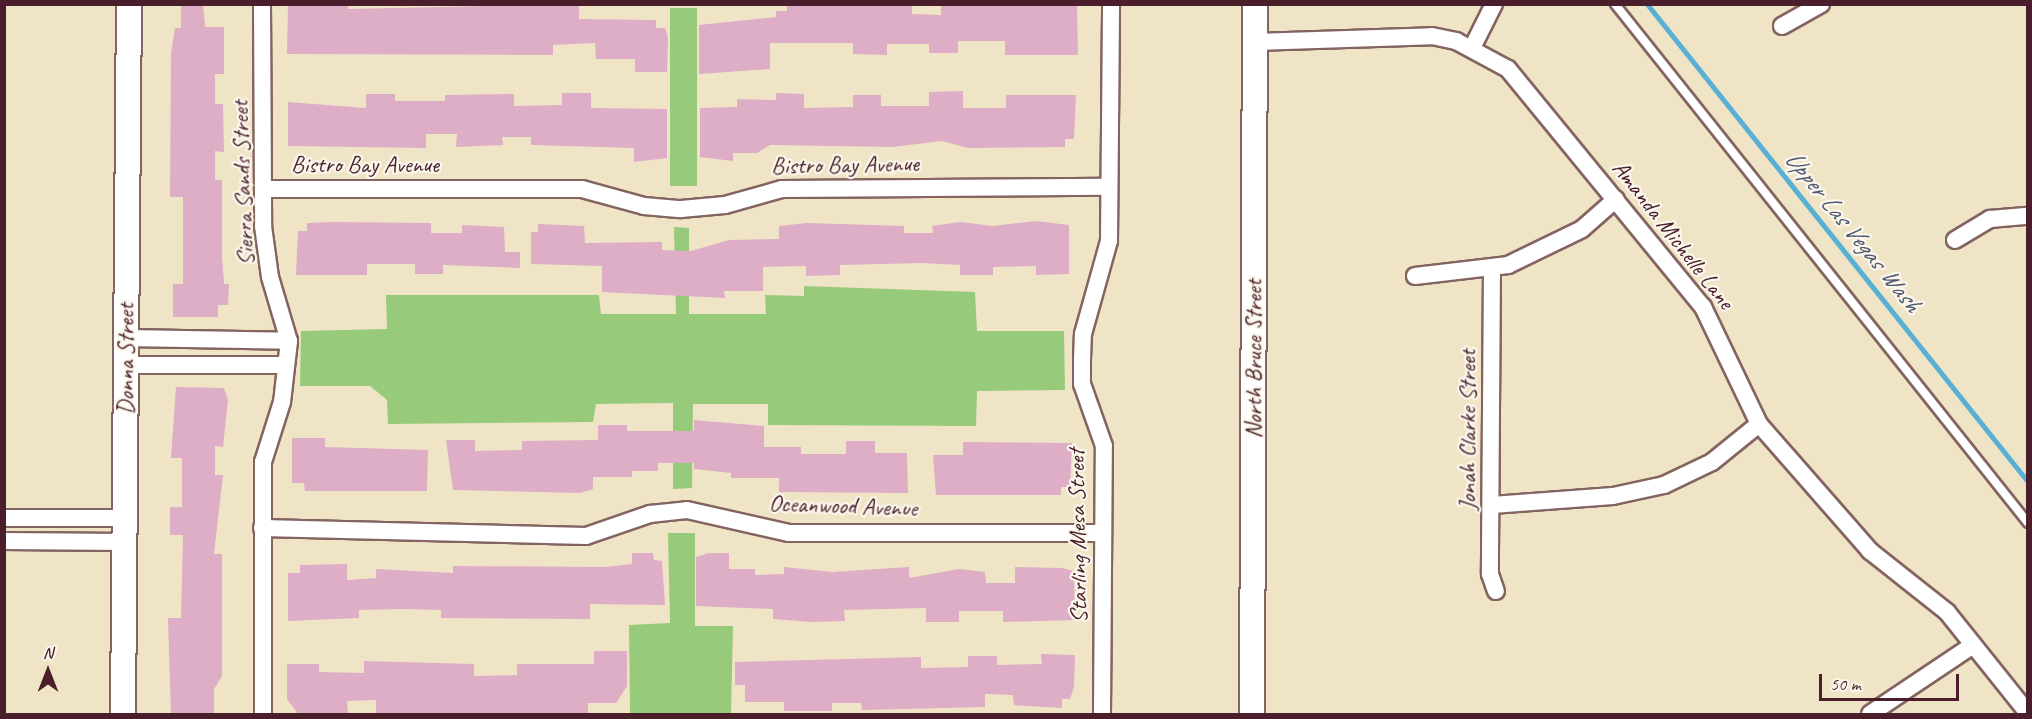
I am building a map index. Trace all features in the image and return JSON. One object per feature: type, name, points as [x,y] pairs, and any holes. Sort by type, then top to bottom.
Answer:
[{"type":"street","name":"Donna Street","points":[[123,714],[129,4]]},
{"type":"street","name":"Sierra Sands Street","points":[[262,4],[266,256],[289,341],[282,402],[263,462],[263,714]]},
{"type":"street","name":"Starling Mesa Street","points":[[1102,714],[1104,446],[1082,384],[1082,360],[1083,334],[1109,241],[1111,4]]},
{"type":"street","name":"North Bruce Street","points":[[1252,714],[1255,4]]},
{"type":"street","points":[[1472,48],[1494,4]]},
{"type":"street","points":[[1782,26],[1821,4]]},
{"type":"street","name":"Amanda Michelle Lane","points":[[1255,42],[1432,36],[1472,48],[1527,88],[1703,307],[1759,424],[1870,551],[1947,612],[2028,713]]},
{"type":"street","name":"Bistro Bay Avenue","points":[[264,189],[582,189],[644,206],[681,209],[725,205],[782,189],[1109,187]]},
{"type":"street","points":[[1415,276],[1492,267],[1554,245],[1616,199]]},
{"type":"street","points":[[1955,240],[1990,219],[2028,216]]},
{"type":"street","name":"Jonah Clarke Street","points":[[1492,267],[1490,574],[1496,591]]},
{"type":"street","points":[[125,338],[289,341]]},
{"type":"street","points":[[125,365],[286,365]]},
{"type":"street","points":[[1492,505],[1613,496],[1664,485],[1712,462],[1759,424]]},
{"type":"street","name":"Oceanwood Avenue","points":[[262,528],[586,536],[650,514],[687,510],[789,533],[1103,533]]},
{"type":"street","points":[[56,517],[57,541]]},
{"type":"street","points":[[4,518],[125,518]]},
{"type":"street","points":[[4,541],[125,542]]},
{"type":"street","points":[[1870,714],[1973,645]]},
{"type":"lane","points":[[1615,4],[2028,523]]},
{"type":"green space","points":[[670,8],[697,8],[697,186],[670,186]]},
{"type":"green space","points":[[674,227],[689,228],[689,314],[766,314],[765,295],[804,296],[804,286],[975,292],[977,331],[1064,331],[1065,390],[977,391],[976,426],[768,425],[768,404],[693,404],[692,488],[673,489],[673,403],[596,404],[593,422],[388,424],[387,400],[370,386],[300,386],[301,331],[387,329],[386,295],[599,295],[601,314],[676,314]]},
{"type":"green space","points":[[668,533],[695,533],[695,626],[733,626],[731,714],[630,714],[629,625],[670,623]]},
{"type":"building","points":[[181,4],[203,4],[205,27],[224,27],[224,74],[215,74],[215,104],[223,104],[224,152],[215,151],[215,180],[222,180],[222,256],[224,284],[229,284],[228,305],[218,305],[218,317],[173,317],[173,284],[183,284],[183,197],[170,197],[171,53],[175,28],[181,28]]},
{"type":"building","points":[[349,4],[348,9],[579,4],[579,19],[656,20],[656,28],[665,28],[668,37],[667,72],[635,72],[635,59],[596,59],[595,43],[553,45],[553,55],[287,54],[288,5]]},
{"type":"building","points":[[787,4],[912,4],[912,14],[941,15],[941,4],[1077,6],[1078,55],[1005,55],[1005,41],[958,41],[958,53],[929,53],[929,44],[887,44],[887,55],[853,54],[853,43],[770,43],[770,69],[699,74],[699,25],[776,17],[776,11],[787,11]]},
{"type":"building","points":[[963,91],[963,108],[1006,108],[1006,95],[1076,95],[1074,139],[1065,139],[1065,147],[968,148],[942,141],[892,147],[770,145],[757,153],[733,153],[733,161],[700,157],[700,108],[737,107],[737,99],[776,100],[776,93],[804,94],[804,108],[853,107],[853,95],[881,95],[881,106],[929,106],[929,92]]},
{"type":"building","points":[[562,93],[591,93],[591,108],[667,109],[667,158],[634,162],[634,148],[531,145],[531,137],[502,137],[503,145],[456,147],[457,134],[426,134],[426,148],[288,146],[288,102],[366,108],[366,94],[395,94],[395,101],[445,101],[445,95],[514,94],[514,106],[562,105]]},
{"type":"building","points":[[1036,221],[1069,225],[1069,274],[1036,275],[1036,266],[993,267],[993,275],[960,275],[960,265],[922,263],[840,265],[840,275],[806,276],[806,266],[763,267],[763,291],[724,291],[725,298],[602,292],[602,266],[531,264],[531,232],[538,232],[538,224],[584,226],[585,243],[662,242],[662,250],[691,251],[729,240],[779,239],[779,226],[807,223],[904,226],[904,233],[933,233],[932,226],[960,222],[993,226]]},
{"type":"building","points":[[307,223],[431,223],[431,233],[462,233],[462,225],[504,227],[505,252],[520,252],[520,268],[443,265],[443,274],[415,274],[415,264],[367,264],[367,275],[296,275],[298,231],[307,231]]},
{"type":"building","points":[[176,387],[224,388],[228,400],[223,447],[215,446],[215,475],[223,475],[214,554],[222,554],[222,676],[214,689],[214,714],[171,714],[168,618],[181,618],[183,535],[170,535],[170,507],[182,507],[182,458],[171,458]]},
{"type":"building","points":[[694,420],[764,426],[764,447],[801,447],[801,454],[846,454],[846,441],[875,441],[875,453],[907,453],[908,493],[779,492],[779,478],[731,478],[731,473],[694,469],[694,463],[658,463],[658,471],[632,471],[632,477],[593,477],[593,489],[580,493],[453,490],[446,440],[475,440],[475,451],[522,450],[522,441],[598,440],[598,425],[627,425],[627,431],[694,431]]},
{"type":"building","points":[[292,438],[325,438],[325,447],[428,450],[427,491],[305,491],[304,483],[292,483]]},
{"type":"building","points":[[963,442],[1072,443],[1070,487],[1061,487],[1061,495],[936,495],[933,455],[963,455]]},
{"type":"building","points":[[632,553],[653,553],[654,560],[662,561],[665,605],[590,604],[590,619],[441,618],[441,610],[404,609],[359,610],[359,618],[288,621],[288,573],[300,573],[300,565],[347,564],[347,580],[376,578],[376,569],[453,573],[453,566],[605,567],[632,564]]},
{"type":"building","points":[[709,553],[729,553],[729,569],[755,569],[755,575],[784,574],[784,567],[832,572],[909,567],[909,578],[959,569],[985,572],[986,583],[1015,583],[1015,567],[1062,568],[1074,571],[1075,620],[1003,622],[1003,611],[959,611],[959,622],[926,622],[926,608],[844,610],[845,621],[811,622],[773,619],[773,609],[696,606],[696,557]]},
{"type":"building","points":[[594,651],[627,651],[627,686],[616,703],[588,703],[588,713],[376,714],[376,700],[347,701],[348,714],[298,714],[287,699],[287,664],[319,664],[319,672],[364,673],[364,661],[474,664],[474,676],[517,675],[517,664],[594,664]]},
{"type":"building","points":[[1041,654],[1075,655],[1074,687],[1070,699],[1062,699],[1062,708],[1014,705],[1013,695],[985,694],[985,707],[862,710],[861,703],[832,703],[832,711],[784,711],[784,702],[745,702],[745,685],[735,685],[735,662],[921,657],[921,668],[968,667],[968,656],[997,656],[997,665],[1042,664]]},
{"type":"waterway","name":"Upper Las Vegas Wash","points":[[1647,4],[2028,482]]}]
